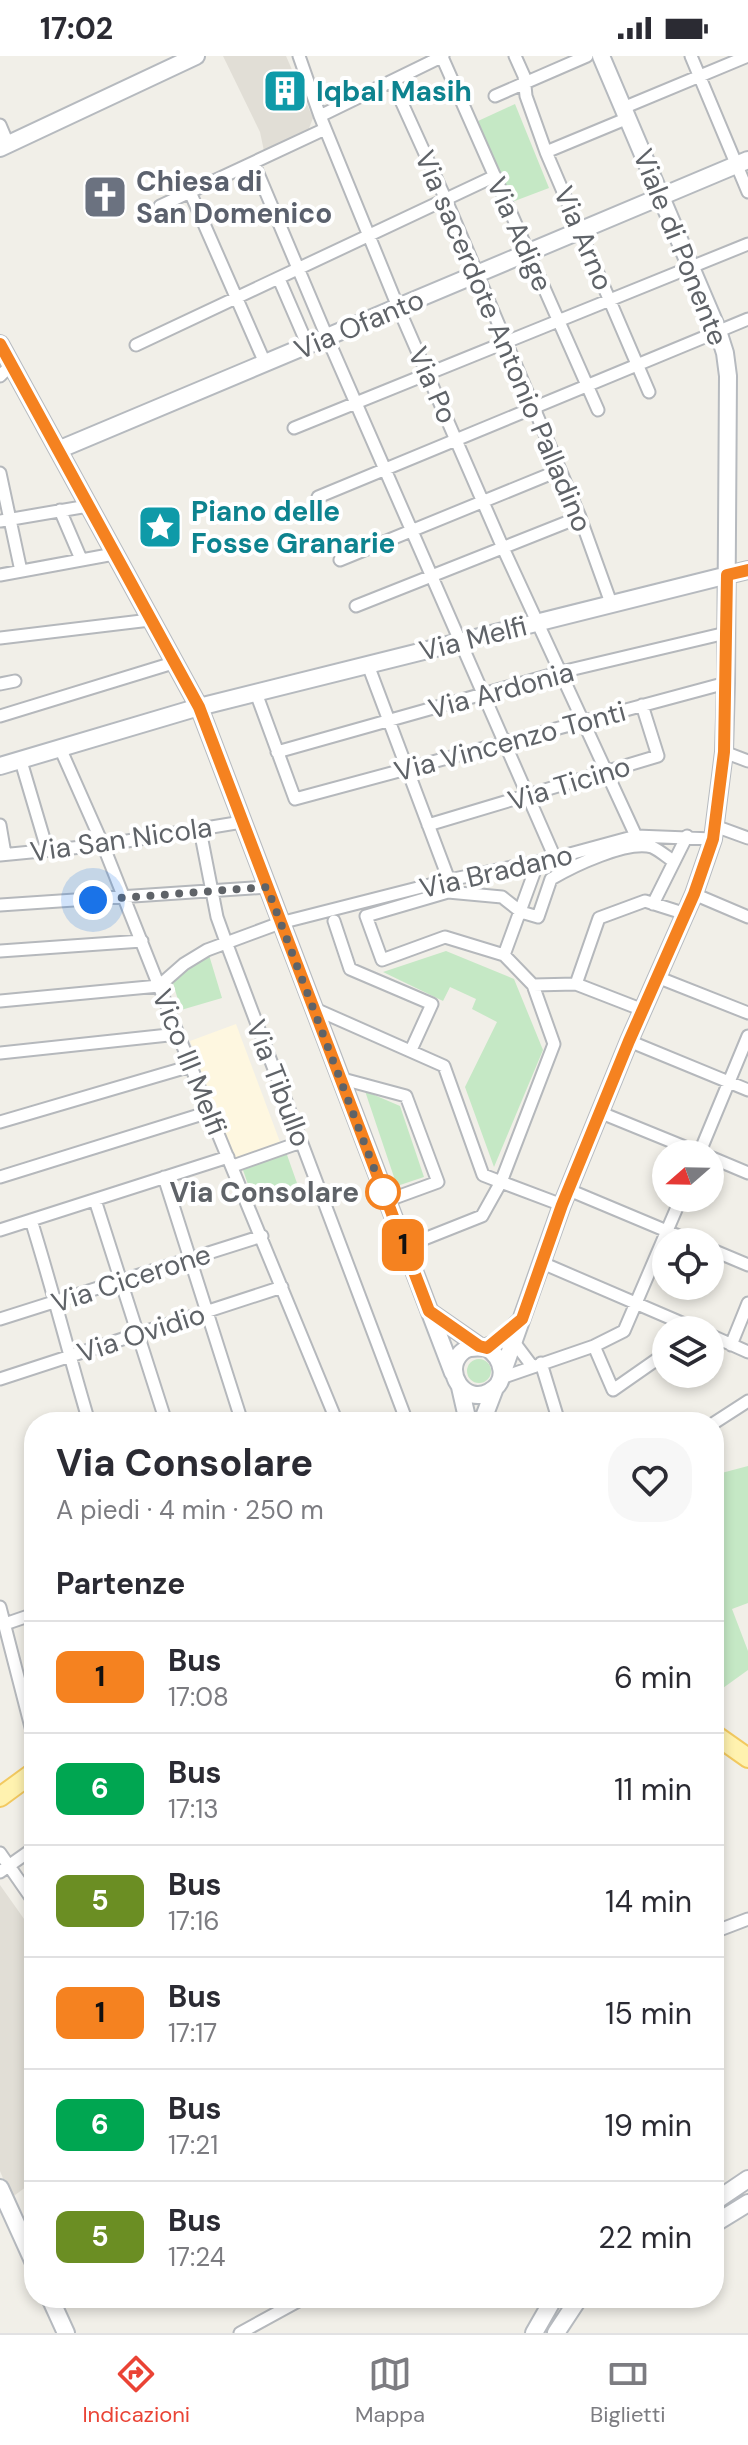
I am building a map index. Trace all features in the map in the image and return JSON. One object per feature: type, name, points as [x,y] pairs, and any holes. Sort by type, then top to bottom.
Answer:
[{"type":"main road","points":[[724,1741],[748,1758]]},
{"type":"main road","points":[[0,1786],[24,1772]]},
{"type":"main road","points":[[0,1797],[24,1779]]},
{"type":"street","points":[[0,125],[4,146],[196,56]]},
{"type":"street","name":"Via Po","points":[[299,56],[325,129],[398,307],[503,548],[636,836]]},
{"type":"street","points":[[320,116],[443,56]]},
{"type":"street","name":"Via Adige","points":[[443,56],[598,410]]},
{"type":"street","name":"Via Arno","points":[[515,56],[546,152],[649,392]]},
{"type":"street","points":[[495,96],[587,56]]},
{"type":"street","name":"Viale di Ponente","points":[[486,1412],[599,1112],[694,894],[714,833],[724,752],[728,376],[725,353],[601,56]]},
{"type":"street","points":[[691,56],[743,162],[748,192]]},
{"type":"street","points":[[546,152],[700,76],[747,57]]},
{"type":"street","name":"Via sacerdote Antonio Palladino","points":[[392,81],[534,407],[580,517],[611,603]]},
{"type":"street","points":[[160,206],[325,129]]},
{"type":"street","name":"Via Ofanto","points":[[58,450],[743,162]]},
{"type":"street","points":[[254,164],[555,858]]},
{"type":"street","points":[[136,345],[495,176]]},
{"type":"street","points":[[190,192],[265,363]]},
{"type":"street","points":[[294,428],[748,244]]},
{"type":"street","points":[[279,279],[308,346]]},
{"type":"street","points":[[318,497],[748,319]]},
{"type":"street","points":[[0,344],[6,371],[58,450],[199,707],[457,1380],[474,1395],[482,1395],[499,1380],[536,1364],[594,1346],[624,1331],[652,1270]]},
{"type":"street","points":[[340,560],[560,470]]},
{"type":"street","points":[[0,473],[5,520],[21,571]]},
{"type":"street","points":[[5,520],[88,506]]},
{"type":"street","points":[[60,510],[81,559]]},
{"type":"street","points":[[356,606],[580,517]]},
{"type":"street","points":[[0,575],[114,554]]},
{"type":"street","name":"Via Melfi","points":[[0,766],[199,707],[748,570]]},
{"type":"street","points":[[0,638],[150,620]]},
{"type":"street","name":"Via Ardonia","points":[[277,752],[561,672],[726,633]]},
{"type":"street","points":[[0,716],[173,663]]},
{"type":"street","points":[[368,665],[449,880]]},
{"type":"street","points":[[0,684],[15,681]]},
{"type":"street","name":"Via Vincenzo Tonti","points":[[277,752],[295,799],[726,683]]},
{"type":"street","points":[[256,693],[277,752]]},
{"type":"street","name":"Via Ticino","points":[[428,825],[658,756],[642,705]]},
{"type":"street","name":"Vico III Melfi","points":[[60,748],[103,845],[333,1412]]},
{"type":"street","points":[[724,752],[748,761]]},
{"type":"street","points":[[23,768],[47,849]]},
{"type":"street","name":"Via San Nicola","points":[[2,854],[103,845],[242,822]]},
{"type":"street","points":[[0,825],[2,854]]},
{"type":"street","name":"Via Tibullo","points":[[200,830],[211,892],[226,942],[403,1412]]},
{"type":"street","name":"Via Bradano","points":[[159,986],[184,964],[226,942],[280,923],[380,904],[449,880],[555,858],[636,836],[714,833],[748,838]]},
{"type":"street","points":[[653,904],[687,836]]},
{"type":"street","points":[[404,1247],[482,1216],[501,1182],[554,1044],[533,985],[504,955],[445,937],[382,960],[366,916],[380,904],[448,892],[502,897],[521,912],[538,917],[551,879],[574,866],[630,848],[652,847],[673,861]]},
{"type":"street","points":[[504,955],[538,862]]},
{"type":"street","points":[[0,905],[267,887]]},
{"type":"street","points":[[694,894],[748,917]]},
{"type":"street","points":[[576,984],[599,918],[645,901],[686,914]]},
{"type":"street","points":[[334,921],[350,969],[432,1004],[411,1050]]},
{"type":"street","points":[[0,951],[142,941]]},
{"type":"street","points":[[657,977],[748,1013]]},
{"type":"street","points":[[533,985],[576,984],[643,1010]]},
{"type":"street","points":[[0,1001],[159,986]]},
{"type":"street","points":[[313,1008],[444,1066],[483,1175],[565,1197],[659,1228]]},
{"type":"street","points":[[0,1053],[178,1034]]},
{"type":"street","points":[[706,1140],[748,1036]]},
{"type":"street","points":[[629,1041],[748,1090]]},
{"type":"street","points":[[0,1122],[191,1066]]},
{"type":"street","points":[[339,1078],[406,1096],[438,1182],[386,1201]]},
{"type":"street","points":[[0,1177],[209,1112]]},
{"type":"street","points":[[599,1112],[666,1140]]},
{"type":"street","points":[[0,1230],[164,1177],[301,1142]]},
{"type":"street","points":[[724,1163],[748,1173]]},
{"type":"street","points":[[164,1177],[239,1412]]},
{"type":"street","points":[[95,1200],[163,1412]]},
{"type":"street","points":[[31,1220],[57,1302],[86,1412]]},
{"type":"street","name":"Via Cicerone","points":[[0,1319],[262,1236]]},
{"type":"street","points":[[724,1255],[748,1265]]},
{"type":"street","points":[[540,1262],[666,1316]]},
{"type":"street","name":"Via Ovidio","points":[[0,1379],[282,1287]]},
{"type":"street","points":[[731,1345],[748,1303]]},
{"type":"street","points":[[429,1311],[499,1359],[499,1380]]},
{"type":"street","points":[[465,1412],[454,1365],[463,1351],[483,1347],[522,1319]]},
{"type":"street","points":[[514,1342],[536,1364],[555,1412]]},
{"type":"street","points":[[724,1342],[748,1352]]},
{"type":"street","points":[[594,1346],[613,1390],[652,1363]]},
{"type":"street","points":[[724,1417],[748,1401]]},
{"type":"street","points":[[0,1607],[24,1699]]},
{"type":"street","points":[[5,1624],[24,1617]]},
{"type":"street","points":[[0,1853],[4,1869],[24,1891]]},
{"type":"street","points":[[4,1869],[24,1855]]},
{"type":"street","points":[[724,1928],[748,1919]]},
{"type":"street","points":[[724,2195],[748,2179]]},
{"type":"street","points":[[0,2188],[24,2241]]},
{"type":"street","points":[[724,2218],[748,2203]]},
{"type":"street","points":[[55,2308],[66,2333]]},
{"type":"street","points":[[240,2333],[286,2308]]},
{"type":"street","points":[[534,2333],[548,2308]]},
{"type":"street","points":[[556,2333],[572,2308]]},
{"type":"shaded area","points":[[223,56],[286,56],[313,118],[308,131],[264,151],[260,132]]},
{"type":"shaded area","points":[[236,1024],[280,1142],[234,1159],[190,1041]]},
{"type":"shaded area","points":[[0,1885],[24,1919],[24,2188],[11,2198],[0,2171]]},
{"type":"green space","points":[[515,104],[549,188],[512,202],[478,121]]},
{"type":"green space","points":[[446,951],[514,979],[543,1050],[494,1167],[465,1087],[497,1022],[472,1009],[476,999],[450,987],[443,1001],[383,972]]},
{"type":"green space","points":[[209,955],[222,998],[181,1010],[173,983],[186,969]]},
{"type":"green space","points":[[365,1091],[400,1106],[424,1177],[397,1186]]},
{"type":"green space","points":[[286,1152],[298,1186],[254,1202],[242,1167]]},
{"type":"green space","points":[[479,1359],[487,1363],[491,1371],[487,1379],[479,1383],[471,1379],[467,1371],[471,1363]]},
{"type":"green space","points":[[748,1466],[748,1603],[732,1609],[748,1651],[748,1670],[724,1687],[724,1472]]},
{"type":"bus line","name":"1","points":[[0,344],[199,707],[429,1311],[479,1346],[487,1348],[522,1319],[540,1262],[599,1112],[694,894],[713,839],[724,752],[727,575],[748,570]]},
{"type":"place","name":"Iqbal Masih","points":[[285,91]]},
{"type":"place","name":"Chiesa di San Domenico","points":[[105,197]]},
{"type":"place","name":"Piano delle Fosse Granarie","points":[[160,527]]},
{"type":"place","name":"Via Consolare","points":[[383,1192]]},
{"type":"route","points":[[93,900],[267,887],[383,1192]]}]
